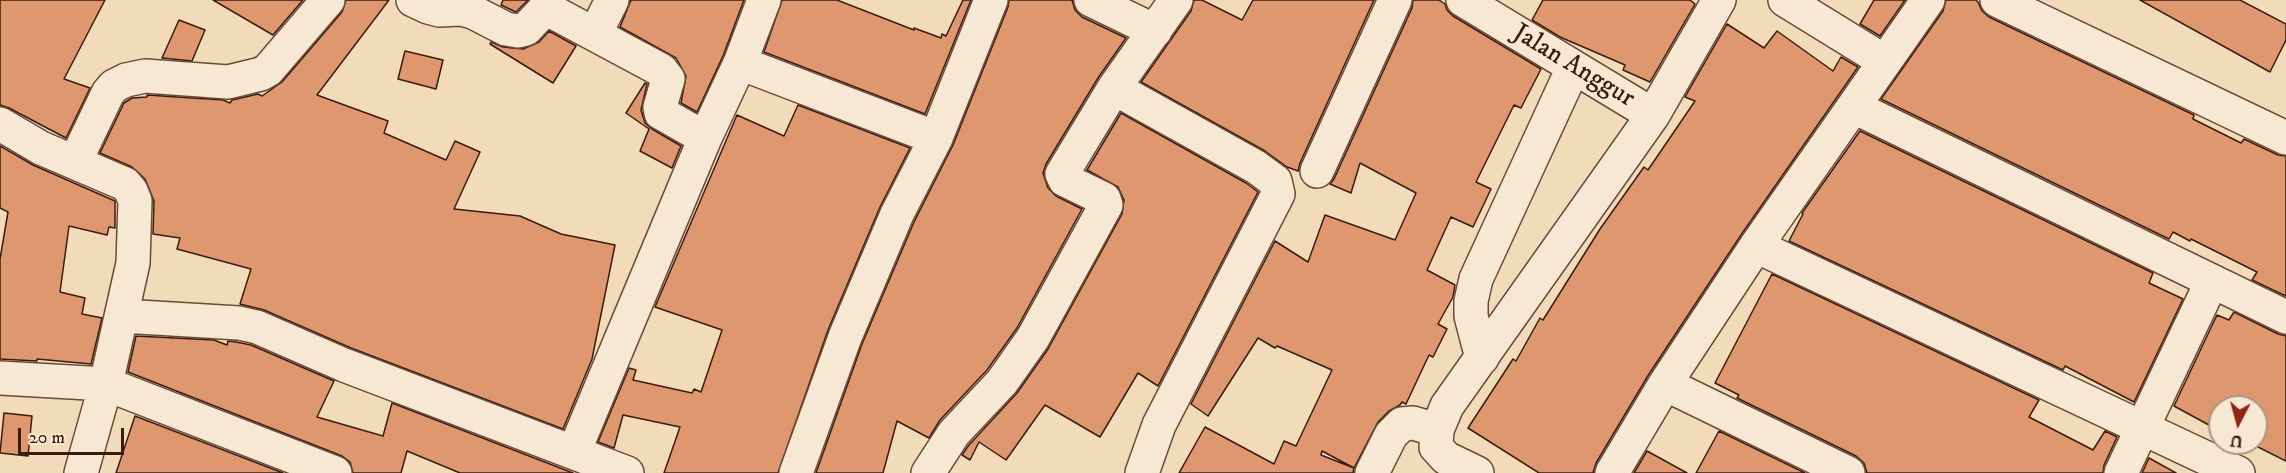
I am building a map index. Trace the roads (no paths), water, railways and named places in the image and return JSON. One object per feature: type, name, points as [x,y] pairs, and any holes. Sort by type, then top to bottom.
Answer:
[{"type":"street","points":[[75,162],[108,93],[114,86],[126,80],[145,76],[228,82],[261,74],[268,70],[328,0]]},
{"type":"street","points":[[414,0],[439,10],[460,9],[473,12],[506,29],[519,31],[526,29],[542,12],[551,11],[661,70],[668,79],[660,108],[661,113],[705,138]]},
{"type":"street","points":[[595,34],[612,0]]},
{"type":"street","points":[[585,462],[705,138],[740,63],[764,0]]},
{"type":"street","points":[[796,473],[845,337],[897,214],[936,138],[991,0]]},
{"type":"street","points":[[1091,0],[1155,31]]},
{"type":"street","points":[[928,473],[954,433],[1002,382],[1033,338],[1106,205],[1104,199],[1065,180],[1062,170],[1114,88],[1176,0]]},
{"type":"street","points":[[1317,171],[1395,0]]},
{"type":"street","name":"Jalan Anggur","points":[[1463,0],[1653,115]]},
{"type":"street","points":[[1477,473],[1446,458],[1436,447],[1437,430],[1447,406],[1653,115],[1719,0]]},
{"type":"street","points":[[1785,0],[1884,61]]},
{"type":"street","points":[[1612,473],[1665,384],[1756,246],[1928,0]]},
{"type":"street","points":[[1997,0],[2286,138]]},
{"type":"street","points":[[740,63],[936,138]]},
{"type":"street","points":[[1482,358],[1471,316],[1471,302],[1476,279],[1573,68]]},
{"type":"street","points":[[1114,88],[1256,167],[1275,181],[1278,194],[1159,425],[1142,473]]},
{"type":"street","points":[[1854,107],[2286,317]]},
{"type":"street","points":[[0,124],[41,148],[124,184],[132,191],[135,201],[134,262],[106,384],[81,473]]},
{"type":"street","points":[[1756,246],[2238,473]]},
{"type":"street","points":[[2121,473],[2212,281]]},
{"type":"street","points":[[122,316],[240,323],[257,327],[323,357],[585,462],[627,473]]},
{"type":"street","points":[[0,378],[106,384],[335,473]]},
{"type":"street","points":[[1665,384],[1848,473]]},
{"type":"street","points":[[1372,473],[1391,435],[1402,424],[1413,423],[1437,430]]}]
